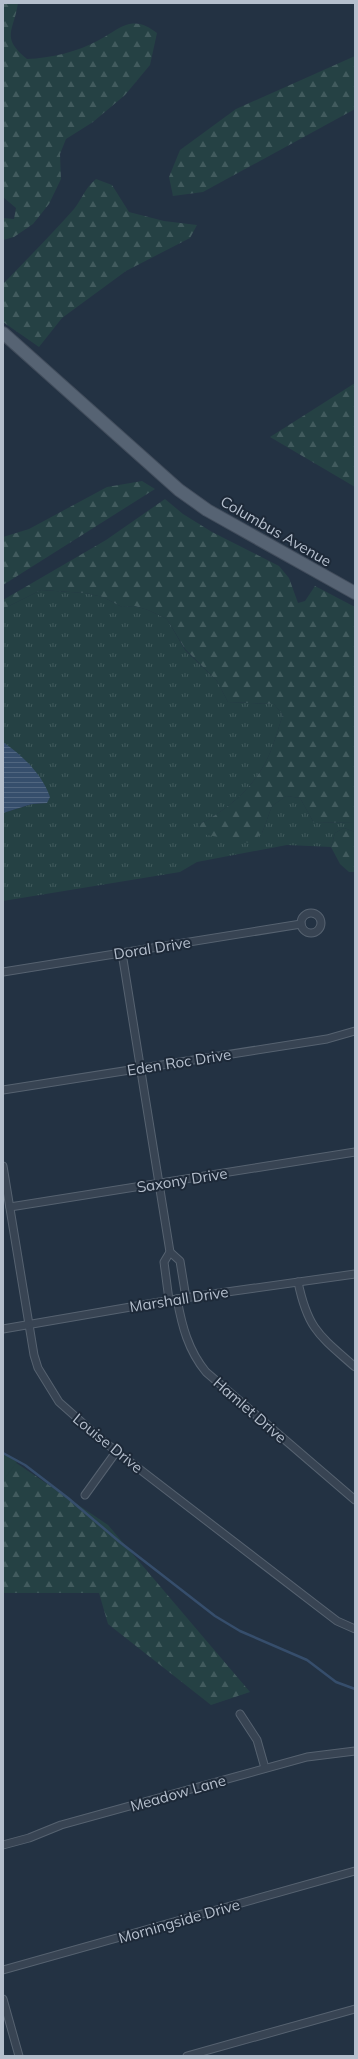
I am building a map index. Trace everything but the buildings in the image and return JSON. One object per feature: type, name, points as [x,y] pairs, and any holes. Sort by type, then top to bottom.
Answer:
[{"type":"main road","name":"Columbus Avenue","points":[[3,333],[173,485],[207,510],[355,593]]},
{"type":"street","name":"Doral Drive","points":[[3,972],[301,924]]},
{"type":"street","points":[[122,953],[170,1252],[180,1261],[186,1298]]},
{"type":"street","name":"Eden Roc Drive","points":[[3,1090],[327,1039],[355,1031]]},
{"type":"street","name":"Saxony Drive","points":[[10,1208],[355,1152]]},
{"type":"street","name":"Louise Drive","points":[[3,1166],[28,1324],[38,1368],[59,1402],[116,1452],[320,1608],[355,1629]]},
{"type":"street","points":[[169,1300],[164,1262],[170,1252]]},
{"type":"street","name":"Marshall Drive","points":[[3,1328],[169,1300],[355,1274]]},
{"type":"street","points":[[298,1282],[305,1312],[312,1326],[325,1341],[355,1367]]},
{"type":"street","name":"Hamlet Drive","points":[[177,1299],[187,1341],[196,1358],[206,1372],[355,1500]]},
{"type":"street","points":[[85,1495],[116,1452]]},
{"type":"street","points":[[240,1714],[257,1740],[265,1768]]},
{"type":"street","name":"Meadow Lane","points":[[3,1845],[29,1838],[61,1825],[265,1768],[307,1757],[355,1751]]},
{"type":"street","name":"Morningside Drive","points":[[3,1970],[355,1871]]},
{"type":"street","points":[[3,1999],[19,2056]]},
{"type":"street","points":[[187,2056],[355,2009]]},
{"type":"green space","points":[[3,3],[18,3],[12,27],[11,39],[14,45],[27,59],[55,56],[73,51],[91,44],[119,28],[131,24],[143,25],[157,33],[150,65],[125,95],[93,122],[66,139],[60,154],[61,179],[49,204],[33,224],[14,237],[3,240],[3,218],[14,219],[16,208],[3,197]]},
{"type":"green space","points":[[355,56],[355,109],[203,192],[173,196],[169,177],[180,150],[236,109]]},
{"type":"green space","points":[[96,179],[112,185],[129,212],[164,221],[197,225],[190,238],[126,271],[62,318],[39,347],[3,322],[3,284],[74,209],[89,186]]},
{"type":"green space","points":[[355,383],[355,487],[270,437]]},
{"type":"green space","points":[[142,481],[155,489],[3,585],[3,537],[29,529],[107,487]]},
{"type":"green space","points":[[165,499],[183,514],[212,532],[279,566],[289,578],[298,603],[305,601],[315,586],[355,607],[355,822],[314,823],[300,798],[286,796],[272,806],[262,833],[250,843],[202,834],[198,825],[236,800],[252,783],[264,765],[283,715],[274,704],[228,702],[217,681],[185,649],[167,619],[148,610],[135,606],[122,607],[103,597],[85,593],[41,590],[3,609],[3,600],[106,540]]},
{"type":"green space","points":[[41,590],[85,593],[103,597],[122,607],[135,606],[167,619],[185,650],[217,681],[228,702],[274,704],[283,715],[267,759],[252,783],[227,807],[198,825],[262,833],[272,806],[286,796],[300,798],[314,823],[355,822],[355,832],[344,828],[335,833],[331,847],[287,845],[197,862],[180,872],[3,901],[3,813],[32,804],[47,803],[3,742],[3,609]]},
{"type":"green space","points":[[344,828],[355,832],[355,872],[349,872],[340,864],[331,847],[335,833]]},
{"type":"green space","points":[[3,1452],[17,1462],[3,1481]]},
{"type":"green space","points":[[3,1454],[108,1525],[250,1692],[211,1705],[108,1624],[99,1593],[3,1593]]},
{"type":"water","points":[[3,742],[25,759],[37,773],[50,797],[47,803],[32,804],[3,813]]},
{"type":"waterway","points":[[3,1453],[25,1465],[68,1498],[121,1543],[215,1616],[240,1631],[307,1660],[336,1682],[355,1689]]}]
